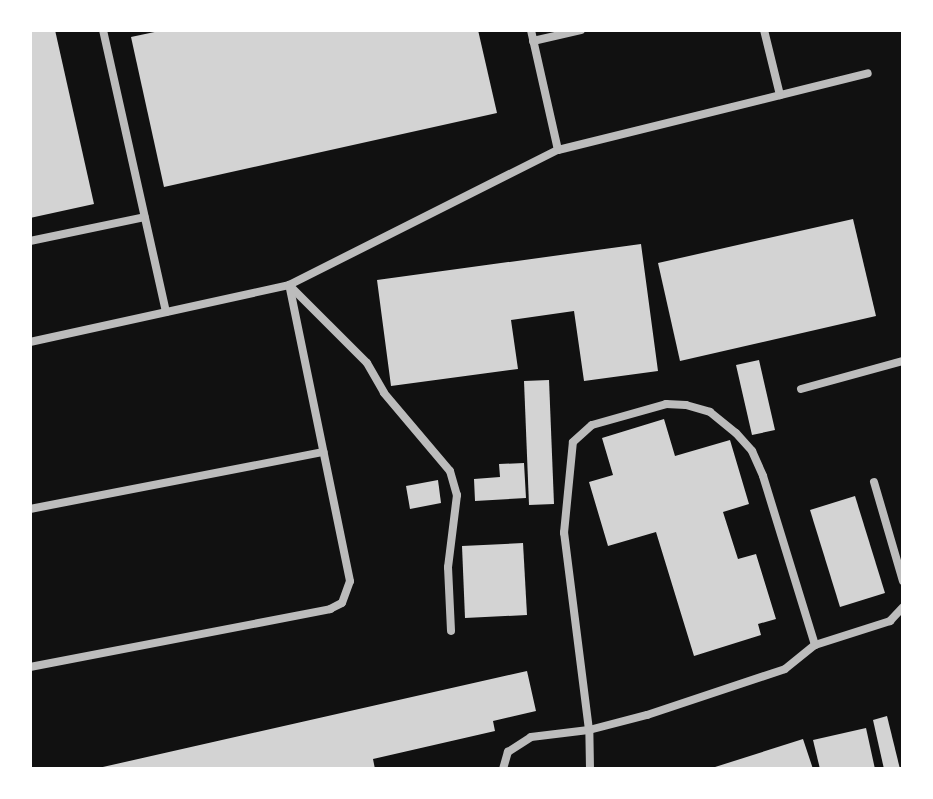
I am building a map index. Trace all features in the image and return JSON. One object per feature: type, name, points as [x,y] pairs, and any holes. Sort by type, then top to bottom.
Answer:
[{"type":"lane","points":[[103,30],[166,312]]},
{"type":"lane","points":[[531,30],[558,150]]},
{"type":"lane","points":[[533,41],[581,30]]},
{"type":"lane","points":[[764,30],[780,95]]},
{"type":"lane","points":[[30,342],[288,286],[558,150],[868,73]]},
{"type":"lane","points":[[30,241],[144,217]]},
{"type":"lane","points":[[30,667],[330,610],[342,602],[350,582],[288,286]]},
{"type":"lane","points":[[288,286],[367,363],[384,393],[450,470],[457,495],[448,567],[450,631]]},
{"type":"lane","points":[[802,390],[903,360]]},
{"type":"lane","points":[[590,769],[590,730],[564,533],[573,442],[592,426],[666,404],[710,412],[736,433],[752,451],[763,476],[815,646]]},
{"type":"lane","points":[[30,509],[324,452]]},
{"type":"lane","points":[[874,482],[903,580]]},
{"type":"lane","points":[[503,769],[508,752],[518,742],[590,730],[785,669],[815,646],[890,621],[903,607]]},
{"type":"building","points":[[30,30],[55,30],[94,204],[30,218]]},
{"type":"building","points":[[164,30],[478,30],[497,113],[164,187],[131,37]]},
{"type":"building","points":[[853,219],[876,316],[680,361],[658,263]]},
{"type":"building","points":[[641,244],[658,371],[584,381],[574,311],[511,320],[518,369],[391,386],[377,280]]},
{"type":"building","points":[[759,360],[775,430],[752,435],[736,365]]},
{"type":"building","points":[[549,380],[554,504],[529,505],[524,381]]},
{"type":"building","points":[[664,419],[675,456],[730,440],[749,504],[723,512],[738,559],[756,554],[776,619],[758,624],[761,635],[694,656],[656,532],[608,546],[589,482],[613,475],[602,438]]},
{"type":"building","points":[[524,463],[526,498],[475,501],[474,479],[500,477],[499,464]]},
{"type":"building","points":[[438,480],[441,503],[410,509],[406,486]]},
{"type":"building","points":[[855,496],[885,593],[840,607],[810,510]]},
{"type":"building","points":[[523,543],[527,615],[465,618],[462,546]]},
{"type":"building","points":[[527,671],[536,711],[493,721],[495,731],[373,759],[375,769],[94,769]]},
{"type":"building","points":[[887,716],[900,769],[884,769],[873,720]]},
{"type":"building","points":[[866,728],[875,769],[820,769],[813,740]]},
{"type":"building","points":[[803,739],[813,769],[712,768]]}]
